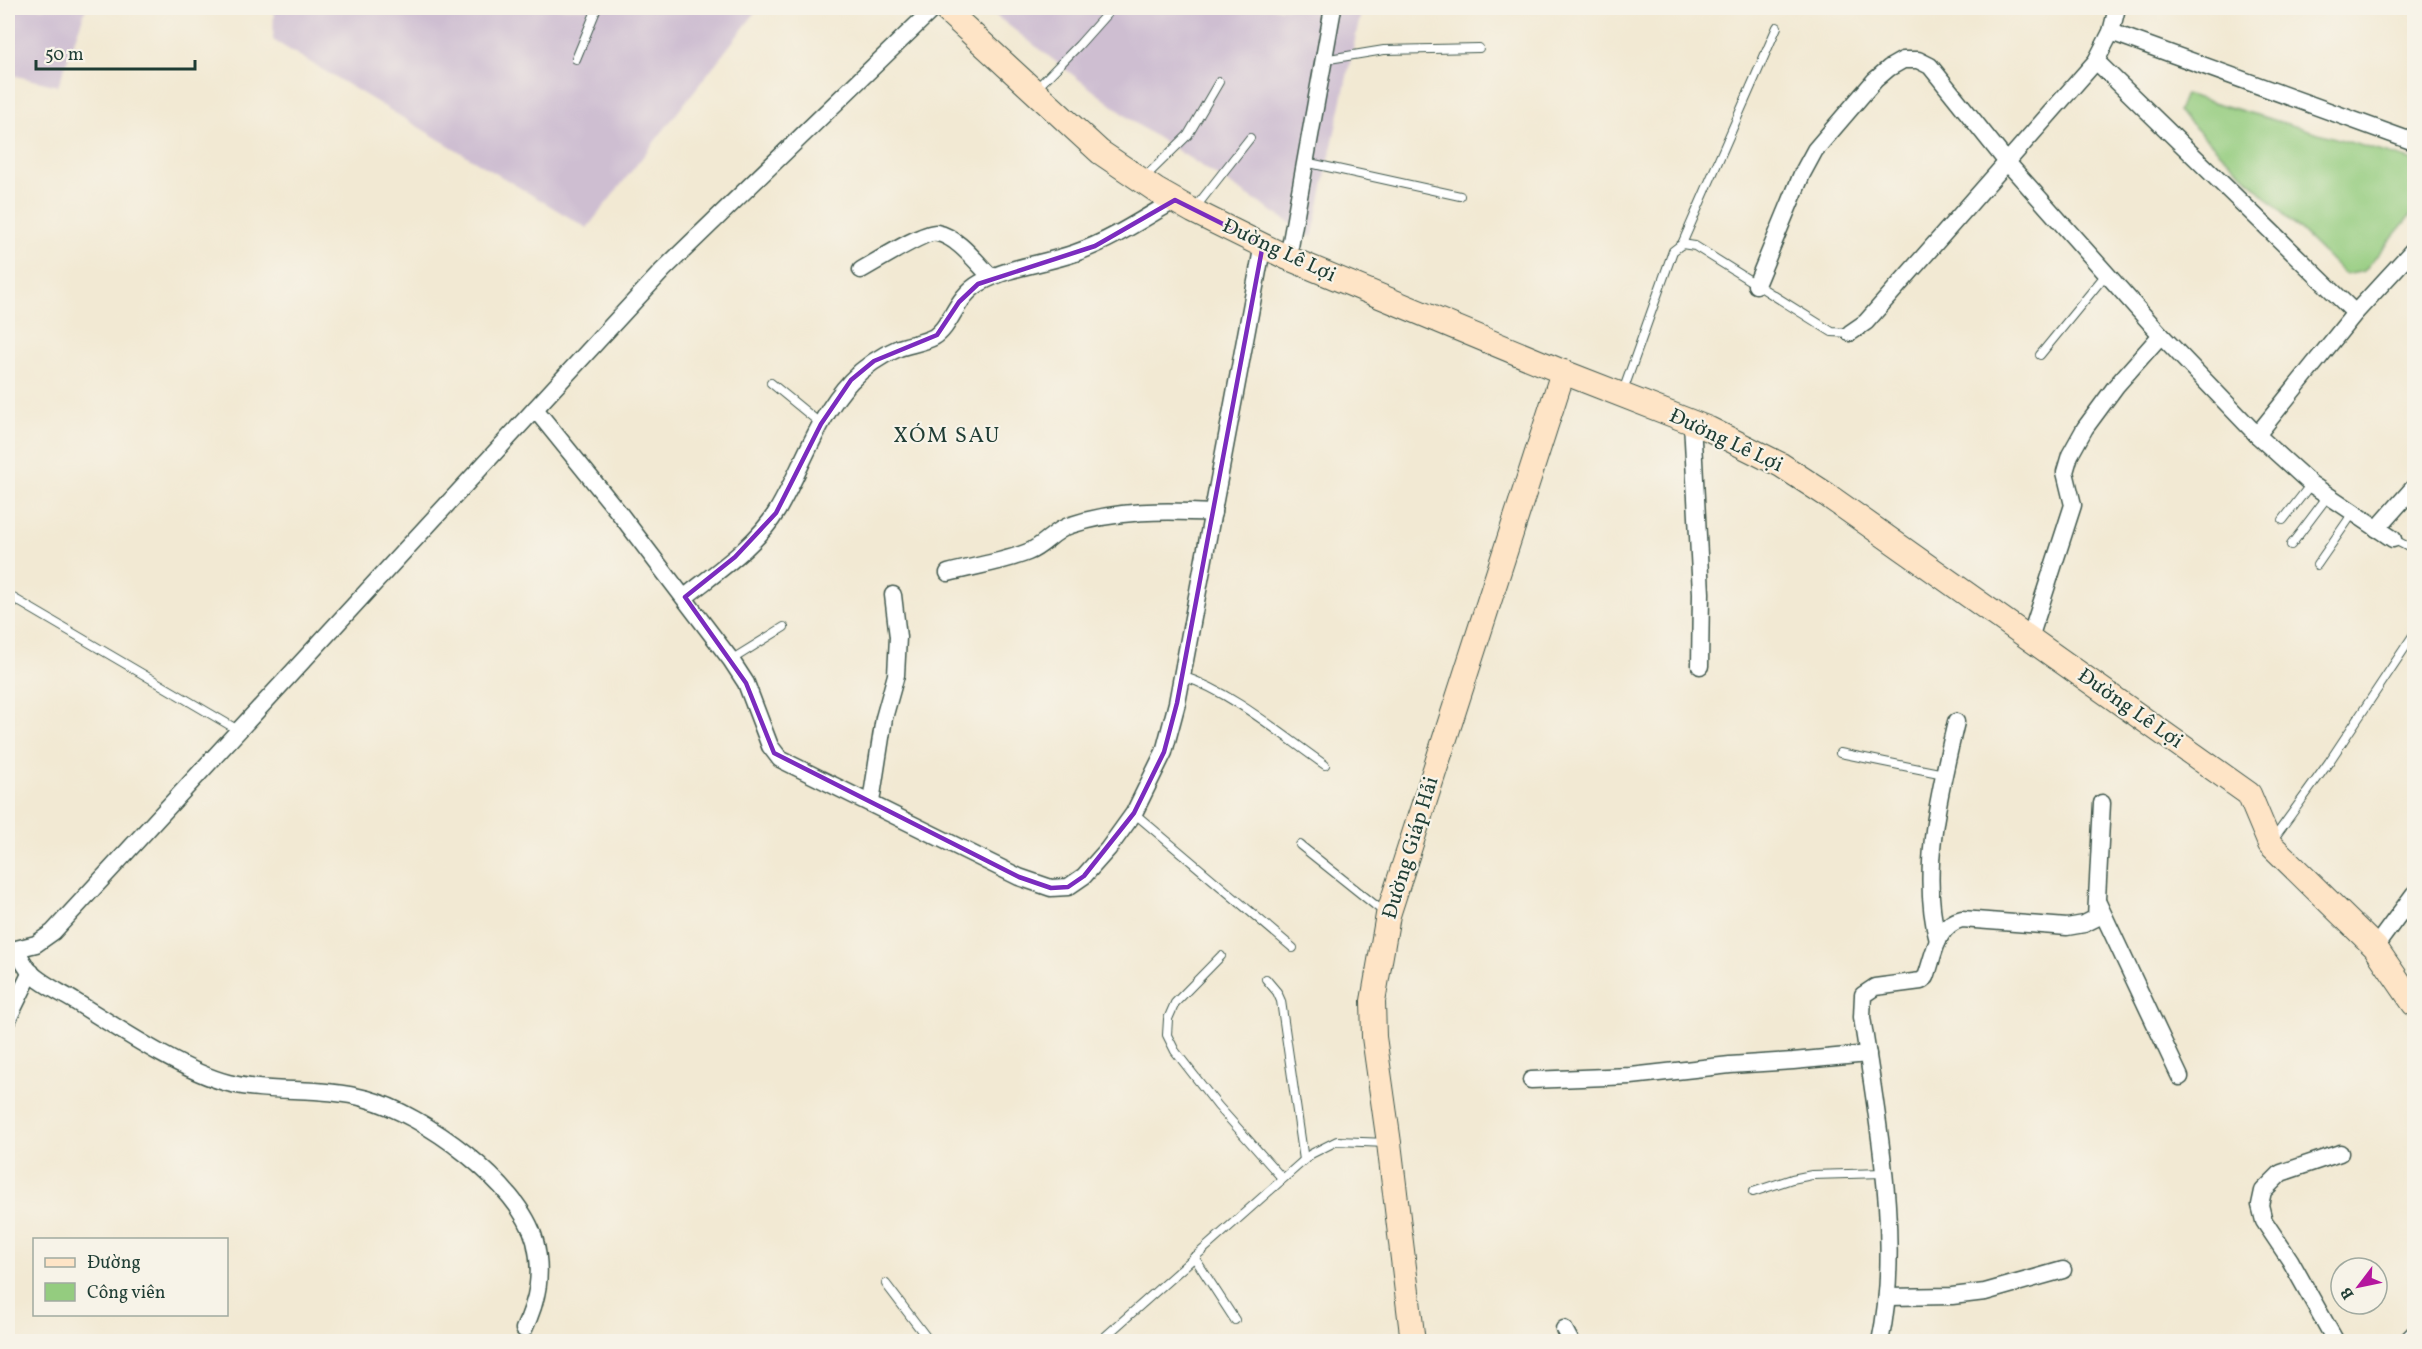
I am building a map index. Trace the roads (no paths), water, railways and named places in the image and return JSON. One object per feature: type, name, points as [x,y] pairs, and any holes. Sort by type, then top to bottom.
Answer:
[{"type":"main road","name":"Đường Lê Lợi","points":[[945,8],[1100,152],[1184,206],[1288,258],[1563,372],[1692,422],[1780,465],[1818,489],[2249,794],[2270,844],[2375,947],[2415,1004]]},
{"type":"main road","name":"Đường Giáp Hải","points":[[1413,1341],[1374,1037],[1373,1001],[1388,915],[1563,372]]},
{"type":"street","points":[[524,1329],[533,1311],[539,1288],[539,1262],[535,1239],[524,1215],[508,1196],[485,1171],[456,1146],[428,1126],[402,1112],[367,1098],[303,1088],[256,1087],[227,1082],[184,1065],[110,1024],[30,972],[12,950],[36,944],[53,932],[663,270],[934,8]]},
{"type":"street","points":[[1288,258],[1333,8]]},
{"type":"street","points":[[1850,333],[1866,322],[2096,61],[2111,32],[2117,8]]},
{"type":"street","points":[[2111,32],[2415,142]]},
{"type":"street","points":[[1756,285],[1802,174],[1815,150],[1875,80],[1903,60],[1918,60],[1930,66],[2006,161],[2161,335],[2257,435],[2311,484],[2393,539]]},
{"type":"street","points":[[2096,61],[2355,313]]},
{"type":"street","points":[[685,597],[735,557],[776,513],[836,399],[851,380],[874,361],[899,348],[937,335],[968,292],[991,277],[1051,261],[1095,246],[1184,206]]},
{"type":"street","points":[[861,270],[930,232],[936,232],[959,246],[991,277]]},
{"type":"street","points":[[535,409],[685,597],[731,660],[746,683],[774,753],[789,764],[871,802],[1019,877],[1051,888],[1068,887],[1084,876],[1108,849],[1134,813],[1164,752],[1182,676],[1263,244]]},
{"type":"street","points":[[2257,435],[2355,313],[2415,249]]},
{"type":"street","points":[[2030,638],[2073,505],[2065,472],[2070,456],[2085,428],[2109,395],[2161,335]]},
{"type":"street","points":[[1692,422],[1701,592],[1700,666]]},
{"type":"street","points":[[2376,529],[2415,487]]},
{"type":"street","points":[[948,573],[1029,552],[1052,534],[1070,525],[1141,512],[1213,513]]},
{"type":"street","points":[[871,802],[884,718],[896,675],[898,637],[893,595]]},
{"type":"street","points":[[1938,941],[1933,922],[1930,871],[1944,774],[1956,722]]},
{"type":"street","points":[[1880,1341],[1887,1298],[1884,1173],[1861,1004],[1863,995],[1875,987],[1921,981],[1926,977],[1938,941],[1946,927],[1953,921],[1962,919],[2046,927],[2084,924],[2096,918],[2102,803]]},
{"type":"street","points":[[2375,947],[2415,894]]},
{"type":"street","points":[[2098,903],[2180,1077]]},
{"type":"street","points":[[8,1019],[30,972]]},
{"type":"street","points":[[1531,1080],[1631,1076],[1868,1053]]},
{"type":"street","points":[[2336,1341],[2290,1260],[2264,1221],[2260,1204],[2263,1191],[2281,1173],[2340,1153]]},
{"type":"street","points":[[1887,1298],[1952,1296],[1985,1292],[2063,1270]]},
{"type":"street","points":[[2406,1341],[2415,1334]]},
{"type":"lane","points":[[576,59],[597,8]]},
{"type":"lane","points":[[1034,90],[1112,8]]},
{"type":"lane","points":[[1622,395],[1673,250],[1682,244],[1777,27]]},
{"type":"lane","points":[[1323,60],[1384,50],[1479,48]]},
{"type":"lane","points":[[1142,180],[1188,135],[1219,82]]},
{"type":"lane","points":[[1184,206],[1250,138]]},
{"type":"lane","points":[[1305,162],[1460,196]]},
{"type":"lane","points":[[1682,244],[1695,246],[1832,332],[1850,333]]},
{"type":"lane","points":[[2040,355],[2107,273]]},
{"type":"lane","points":[[771,383],[821,424]]},
{"type":"lane","points":[[2283,520],[2311,484]]},
{"type":"lane","points":[[2291,545],[2328,496]]},
{"type":"lane","points":[[2317,565],[2353,513]]},
{"type":"lane","points":[[2393,539],[2415,550]]},
{"type":"lane","points":[[8,595],[238,730]]},
{"type":"lane","points":[[731,660],[784,627]]},
{"type":"lane","points":[[2270,844],[2329,762],[2415,634]]},
{"type":"lane","points":[[1182,676],[1203,683],[1222,694],[1325,765]]},
{"type":"lane","points":[[1840,753],[1944,774]]},
{"type":"lane","points":[[1134,813],[1293,948]]},
{"type":"lane","points":[[1300,845],[1388,915]]},
{"type":"lane","points":[[1221,956],[1188,987],[1175,1003],[1168,1019],[1167,1035],[1175,1051],[1218,1106],[1282,1178]]},
{"type":"lane","points":[[1266,979],[1281,1001],[1304,1160]]},
{"type":"lane","points":[[1099,1341],[1304,1160],[1337,1141],[1389,1143]]},
{"type":"lane","points":[[1753,1192],[1812,1175],[1884,1173]]},
{"type":"lane","points":[[1194,1257],[1234,1320]]},
{"type":"lane","points":[[886,1284],[930,1341]]},
{"type":"district","name":"XÓM SAU","points":[[947,436]]}]
